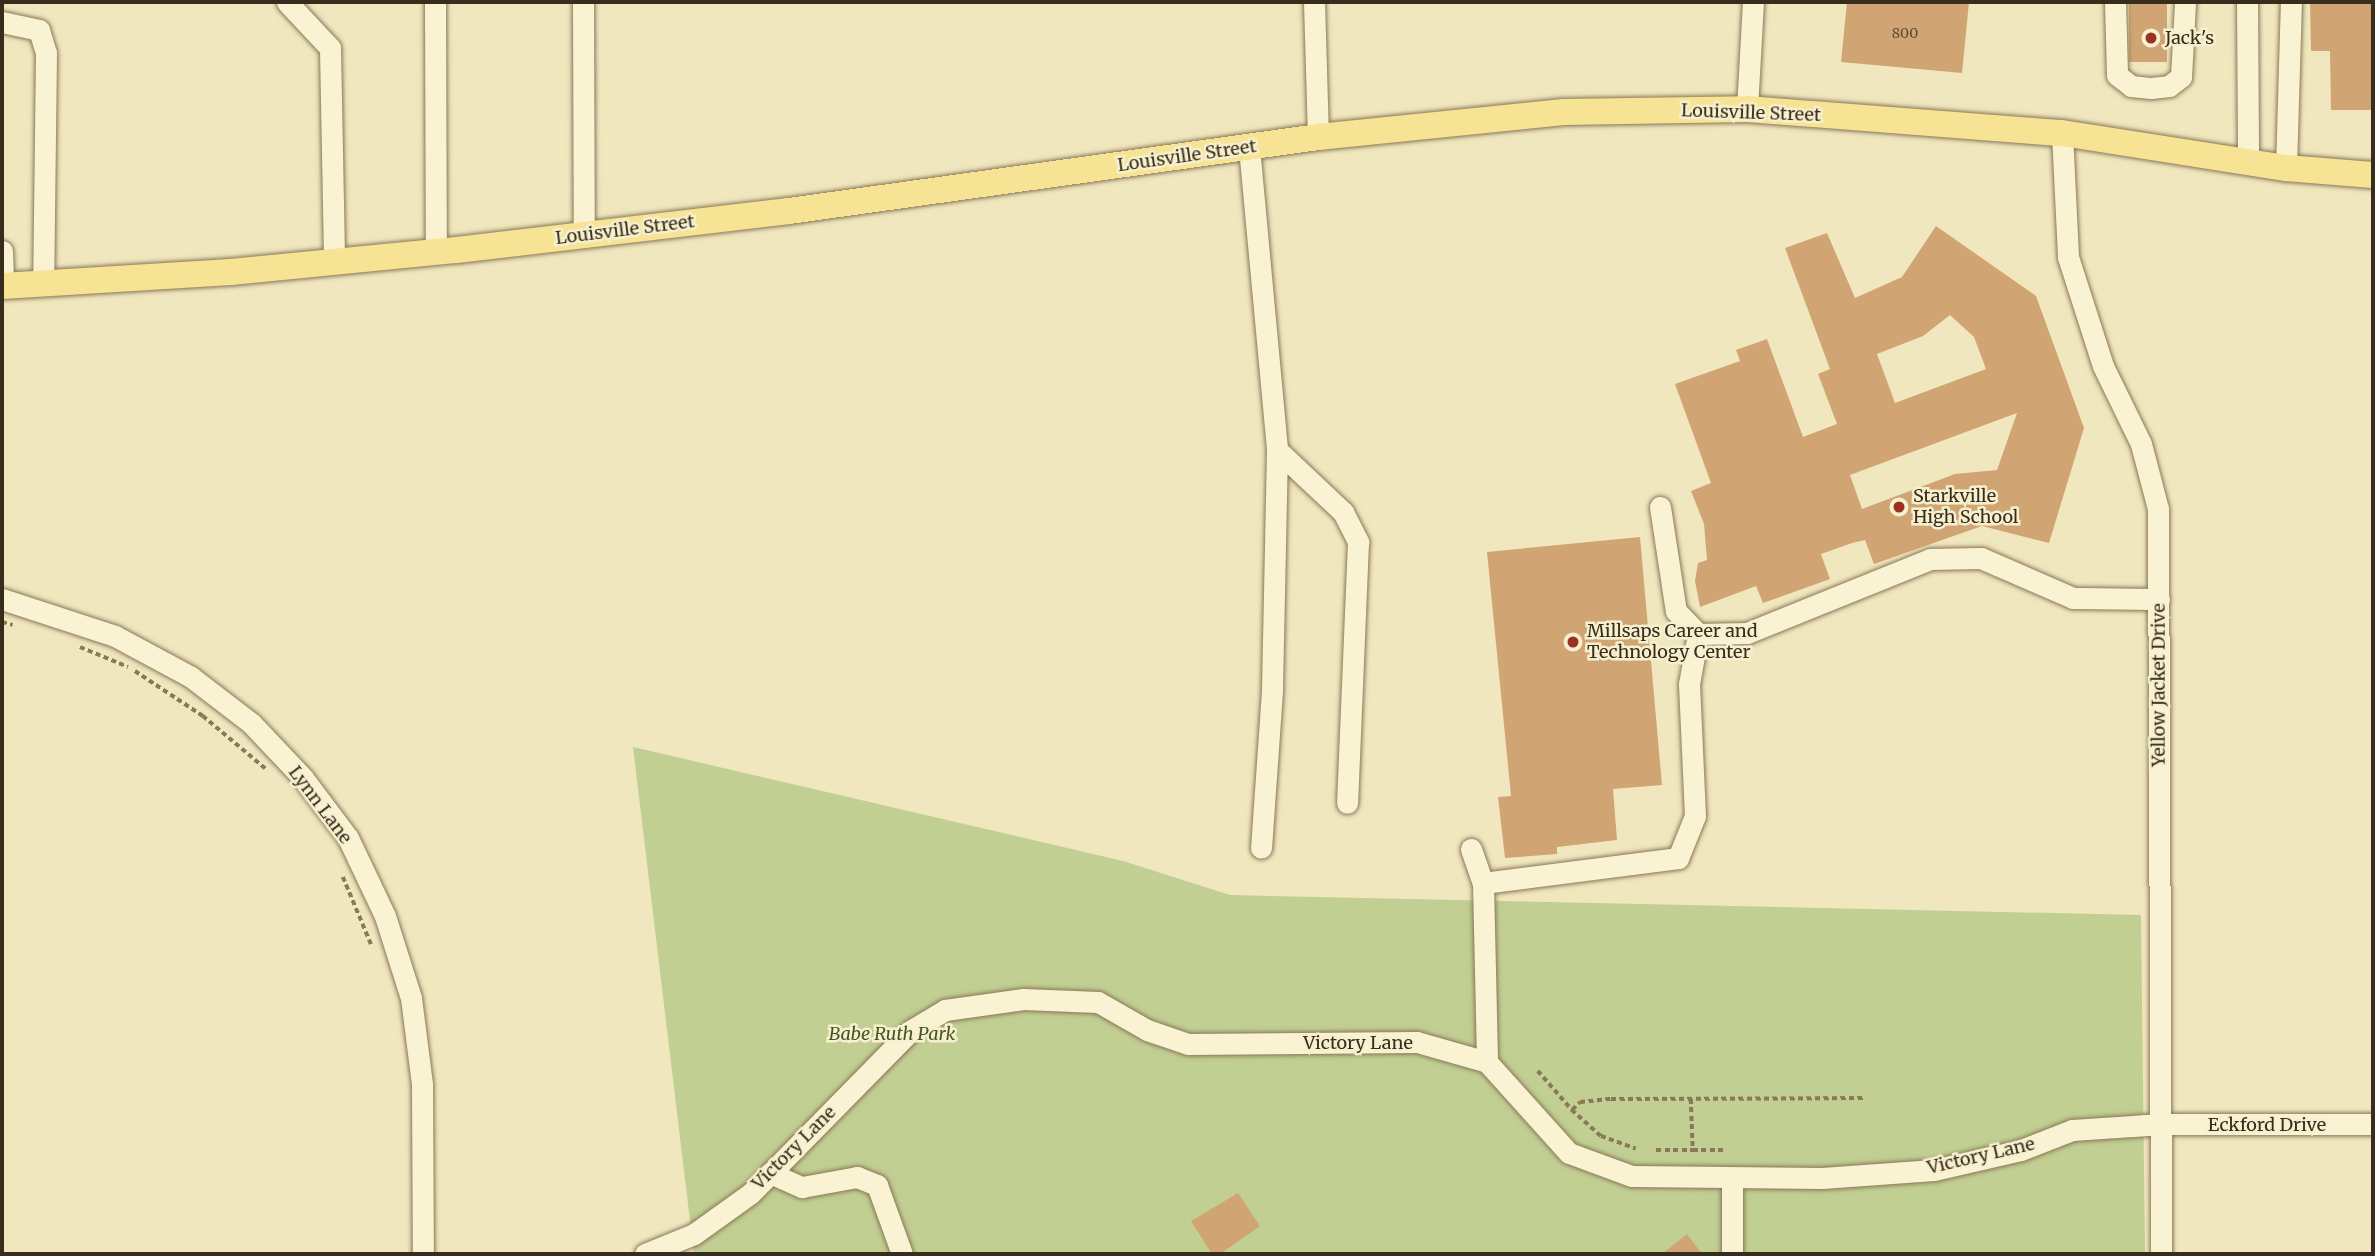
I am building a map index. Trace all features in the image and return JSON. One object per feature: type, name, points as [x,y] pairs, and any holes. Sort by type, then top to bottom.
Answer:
[{"type":"main road","name":"Louisville Street","points":[[2,286],[334,263],[436,252],[584,235],[1318,137],[1564,112],[1747,109],[2062,133],[2248,159],[2286,168],[2373,175]]},
{"type":"street","points":[[287,2],[330,48],[334,263]]},
{"type":"street","points":[[435,2],[436,252]]},
{"type":"street","points":[[583,2],[584,235]]},
{"type":"street","points":[[1314,2],[1318,137]]},
{"type":"street","points":[[1747,109],[1754,2]]},
{"type":"street","points":[[2115,2],[2117,75],[2131,86],[2151,88],[2169,86],[2181,77],[2185,2]]},
{"type":"street","points":[[2247,2],[2248,159]]},
{"type":"street","points":[[2286,168],[2291,2]]},
{"type":"street","points":[[2,22],[38,30],[46,53],[43,284]]},
{"type":"street","name":"Yellow Jacket Drive","points":[[2062,133],[2068,257],[2103,366],[2153,477],[2159,599],[2161,1254]]},
{"type":"street","points":[[1249,147],[1277,450],[1272,691],[1261,848]]},
{"type":"street","points":[[2,251],[2,286]]},
{"type":"street","points":[[1277,450],[1343,512],[1358,542],[1347,803]]},
{"type":"street","points":[[1660,507],[1676,611],[1698,634],[1747,633],[1930,559],[1981,558],[2073,598],[2159,599]]},
{"type":"street","name":"Lynn Lane","points":[[2,599],[115,636],[191,677],[251,723],[303,778],[348,838],[385,916],[411,998],[422,1084],[423,1254]]},
{"type":"street","points":[[1483,883],[1678,858],[1695,816],[1689,684],[1698,634]]},
{"type":"street","points":[[1471,849],[1483,883],[1487,1062]]},
{"type":"street","name":"Victory Lane","points":[[645,1254],[694,1234],[770,1173],[910,1031],[945,1010],[1023,999],[1098,1002],[1147,1030],[1188,1044],[1417,1042],[1487,1062],[1569,1153],[1632,1176],[1732,1180],[1934,1170],[2021,1150],[2071,1130],[2162,1124]]},
{"type":"street","name":"Eckford Drive","points":[[2162,1124],[2373,1124]]},
{"type":"street","points":[[770,1173],[802,1187],[857,1177],[877,1185],[902,1254]]},
{"type":"street","points":[[1732,1180],[1732,1254]]},
{"type":"path","points":[[2,622],[27,628]]},
{"type":"path","points":[[75,645],[132,669],[203,716],[277,779]]},
{"type":"path","points":[[338,865],[374,951]]},
{"type":"path","points":[[1538,1071],[1572,1110],[1601,1136],[1636,1149]]},
{"type":"path","points":[[1572,1110],[1580,1102],[1864,1098]]},
{"type":"path","points":[[1691,1099],[1693,1150]]},
{"type":"path","points":[[1656,1150],[1725,1150]]},
{"type":"green space","name":"Babe Ruth Park","points":[[633,747],[1123,861],[1230,895],[2141,915],[2145,1254],[694,1254]]},
{"type":"building","points":[[1847,2],[1969,2],[1962,73],[1841,62]]},
{"type":"building","name":"Jack's","points":[[2129,2],[2167,2],[2167,62],[2129,62]]},
{"type":"building","points":[[2310,2],[2373,2],[2373,110],[2331,110],[2330,51],[2311,51]]},
{"type":"building","points":[[1936,226],[2036,296],[2084,428],[2049,543],[1982,526],[1874,564],[1865,540],[1821,554],[1830,579],[1763,603],[1756,586],[1700,607],[1695,581],[1698,563],[1707,560],[1704,524],[1691,491],[1711,483],[1675,384],[1740,361],[1736,350],[1767,339],[1803,437],[1837,424],[1818,374],[1830,369],[1785,248],[1827,233],[1855,298],[1902,277]],"holes":[[[1950,315],[1974,337],[1986,369],[1895,403],[1877,354],[1923,336]],[[2017,413],[1997,470],[1955,474],[1862,509],[1850,475]]]},
{"type":"building","name":"Millsaps Career and Technology Center","points":[[1640,537],[1662,785],[1613,789],[1617,840],[1557,847],[1557,854],[1505,858],[1498,797],[1511,796],[1487,552]]},
{"type":"building","points":[[1238,1193],[1260,1226],[1220,1254],[1212,1254],[1191,1221]]},
{"type":"building","points":[[1687,1234],[1702,1254],[1662,1254]]},
{"type":"place","name":"Jack's","points":[[2151,38]]},
{"type":"place","name":"Starkville High School","points":[[1899,507]]},
{"type":"place","name":"Millsaps Career and Technology Center","points":[[1573,642]]}]
